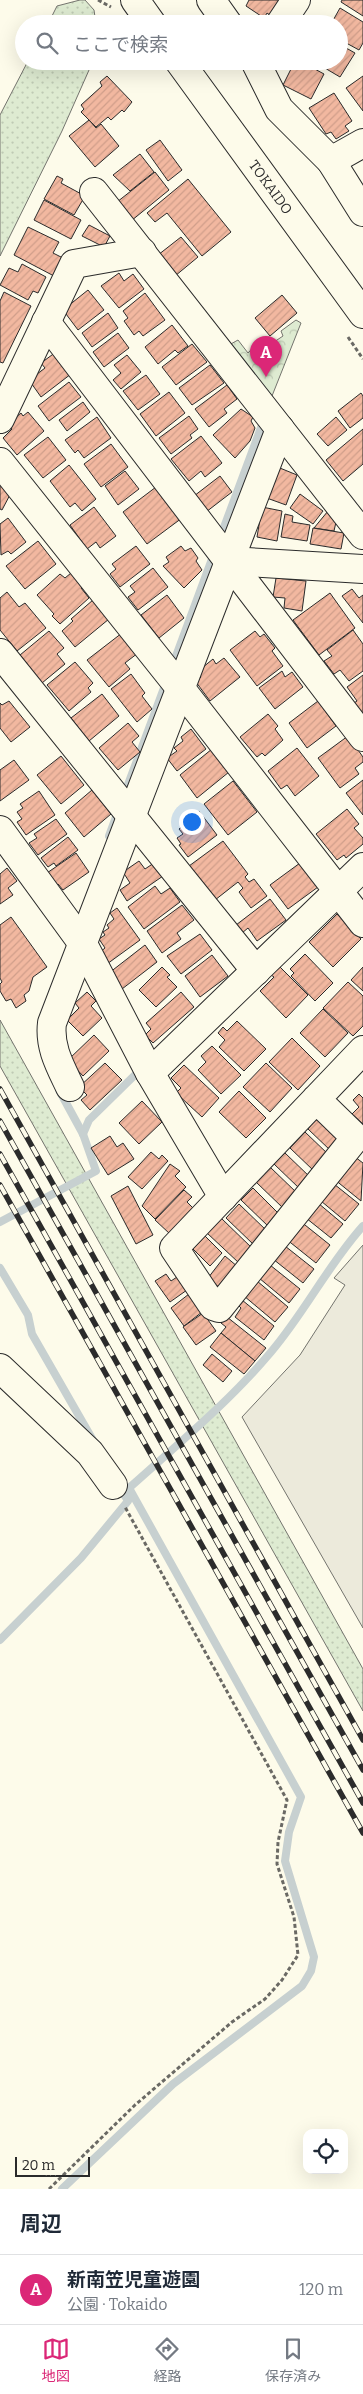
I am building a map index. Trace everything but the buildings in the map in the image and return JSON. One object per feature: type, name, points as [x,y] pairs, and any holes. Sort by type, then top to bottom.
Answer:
[{"type":"main road","points":[[135,0],[146,15]]},
{"type":"main road","points":[[211,0],[222,15]]},
{"type":"main road","points":[[286,15],[296,0]]},
{"type":"main road","name":"TOKAIDO","points":[[186,70],[363,314]]},
{"type":"main road","points":[[260,70],[279,110],[331,161],[363,212]]},
{"type":"main road","points":[[331,161],[363,143]]},
{"type":"main road","points":[[94,192],[363,535]]},
{"type":"main road","points":[[0,420],[74,264],[142,252]]},
{"type":"main road","points":[[46,322],[363,737]]},
{"type":"main road","points":[[70,1087],[52,1047],[50,1036],[52,1023],[280,429]]},
{"type":"main road","points":[[0,462],[181,689],[363,923]]},
{"type":"main road","points":[[229,561],[363,570]]},
{"type":"main road","points":[[0,653],[256,971]]},
{"type":"main road","points":[[0,830],[83,944],[150,1073],[223,1197]]},
{"type":"main road","points":[[150,1073],[363,868]]},
{"type":"main road","points":[[316,1100],[352,1134],[352,1142],[219,1308],[213,1306],[174,1248],[363,1050]]},
{"type":"main road","points":[[0,1368],[90,1453],[113,1485]]},
{"type":"path","points":[[49,2189],[136,2105],[232,2022],[265,1999],[282,1980],[298,1955],[294,1917],[277,1864],[278,1842],[287,1800],[113,1485]]},
{"type":"green space","points":[[85,0],[94,10],[95,15],[52,15],[57,6]]},
{"type":"green space","points":[[23,70],[89,70],[62,131],[0,256],[0,115]]},
{"type":"green space","points":[[296,320],[301,323],[270,401],[229,345],[238,340],[248,353],[259,341],[262,343],[267,341],[271,344],[283,336],[281,331]]},
{"type":"green space","points":[[0,1020],[363,1669],[363,1711],[0,1066]]},
{"type":"shaded area","points":[[363,1245],[363,1628],[242,1417],[300,1355],[345,1285],[334,1278]]},
{"type":"waterway","points":[[220,538],[262,425]]},
{"type":"waterway","points":[[172,667],[215,551]]},
{"type":"waterway","points":[[123,798],[167,680]]},
{"type":"waterway","points":[[109,836],[119,809]]},
{"type":"waterway","points":[[83,1134],[89,1120],[142,1068]]},
{"type":"waterway","points":[[0,1222],[96,1171],[83,1134],[59,1090]]},
{"type":"waterway","points":[[62,2189],[173,2084],[302,1986],[311,1971],[314,1957],[285,1861],[289,1832],[301,1797],[129,1488],[203,1422],[255,1370],[283,1337],[350,1241],[363,1226]]},
{"type":"waterway","points":[[0,1268],[28,1315],[32,1334],[94,1442]]},
{"type":"waterway","points":[[0,1640],[81,1558],[128,1501],[118,1484]]},
{"type":"railway","points":[[0,1089],[363,1740]]},
{"type":"railway","points":[[0,1121],[363,1770]]},
{"type":"railway","points":[[0,1154],[363,1803]]},
{"type":"railway","points":[[0,1185],[363,1833]]},
{"type":"place","name":"新南笠児童遊園","points":[[266,377]]}]
